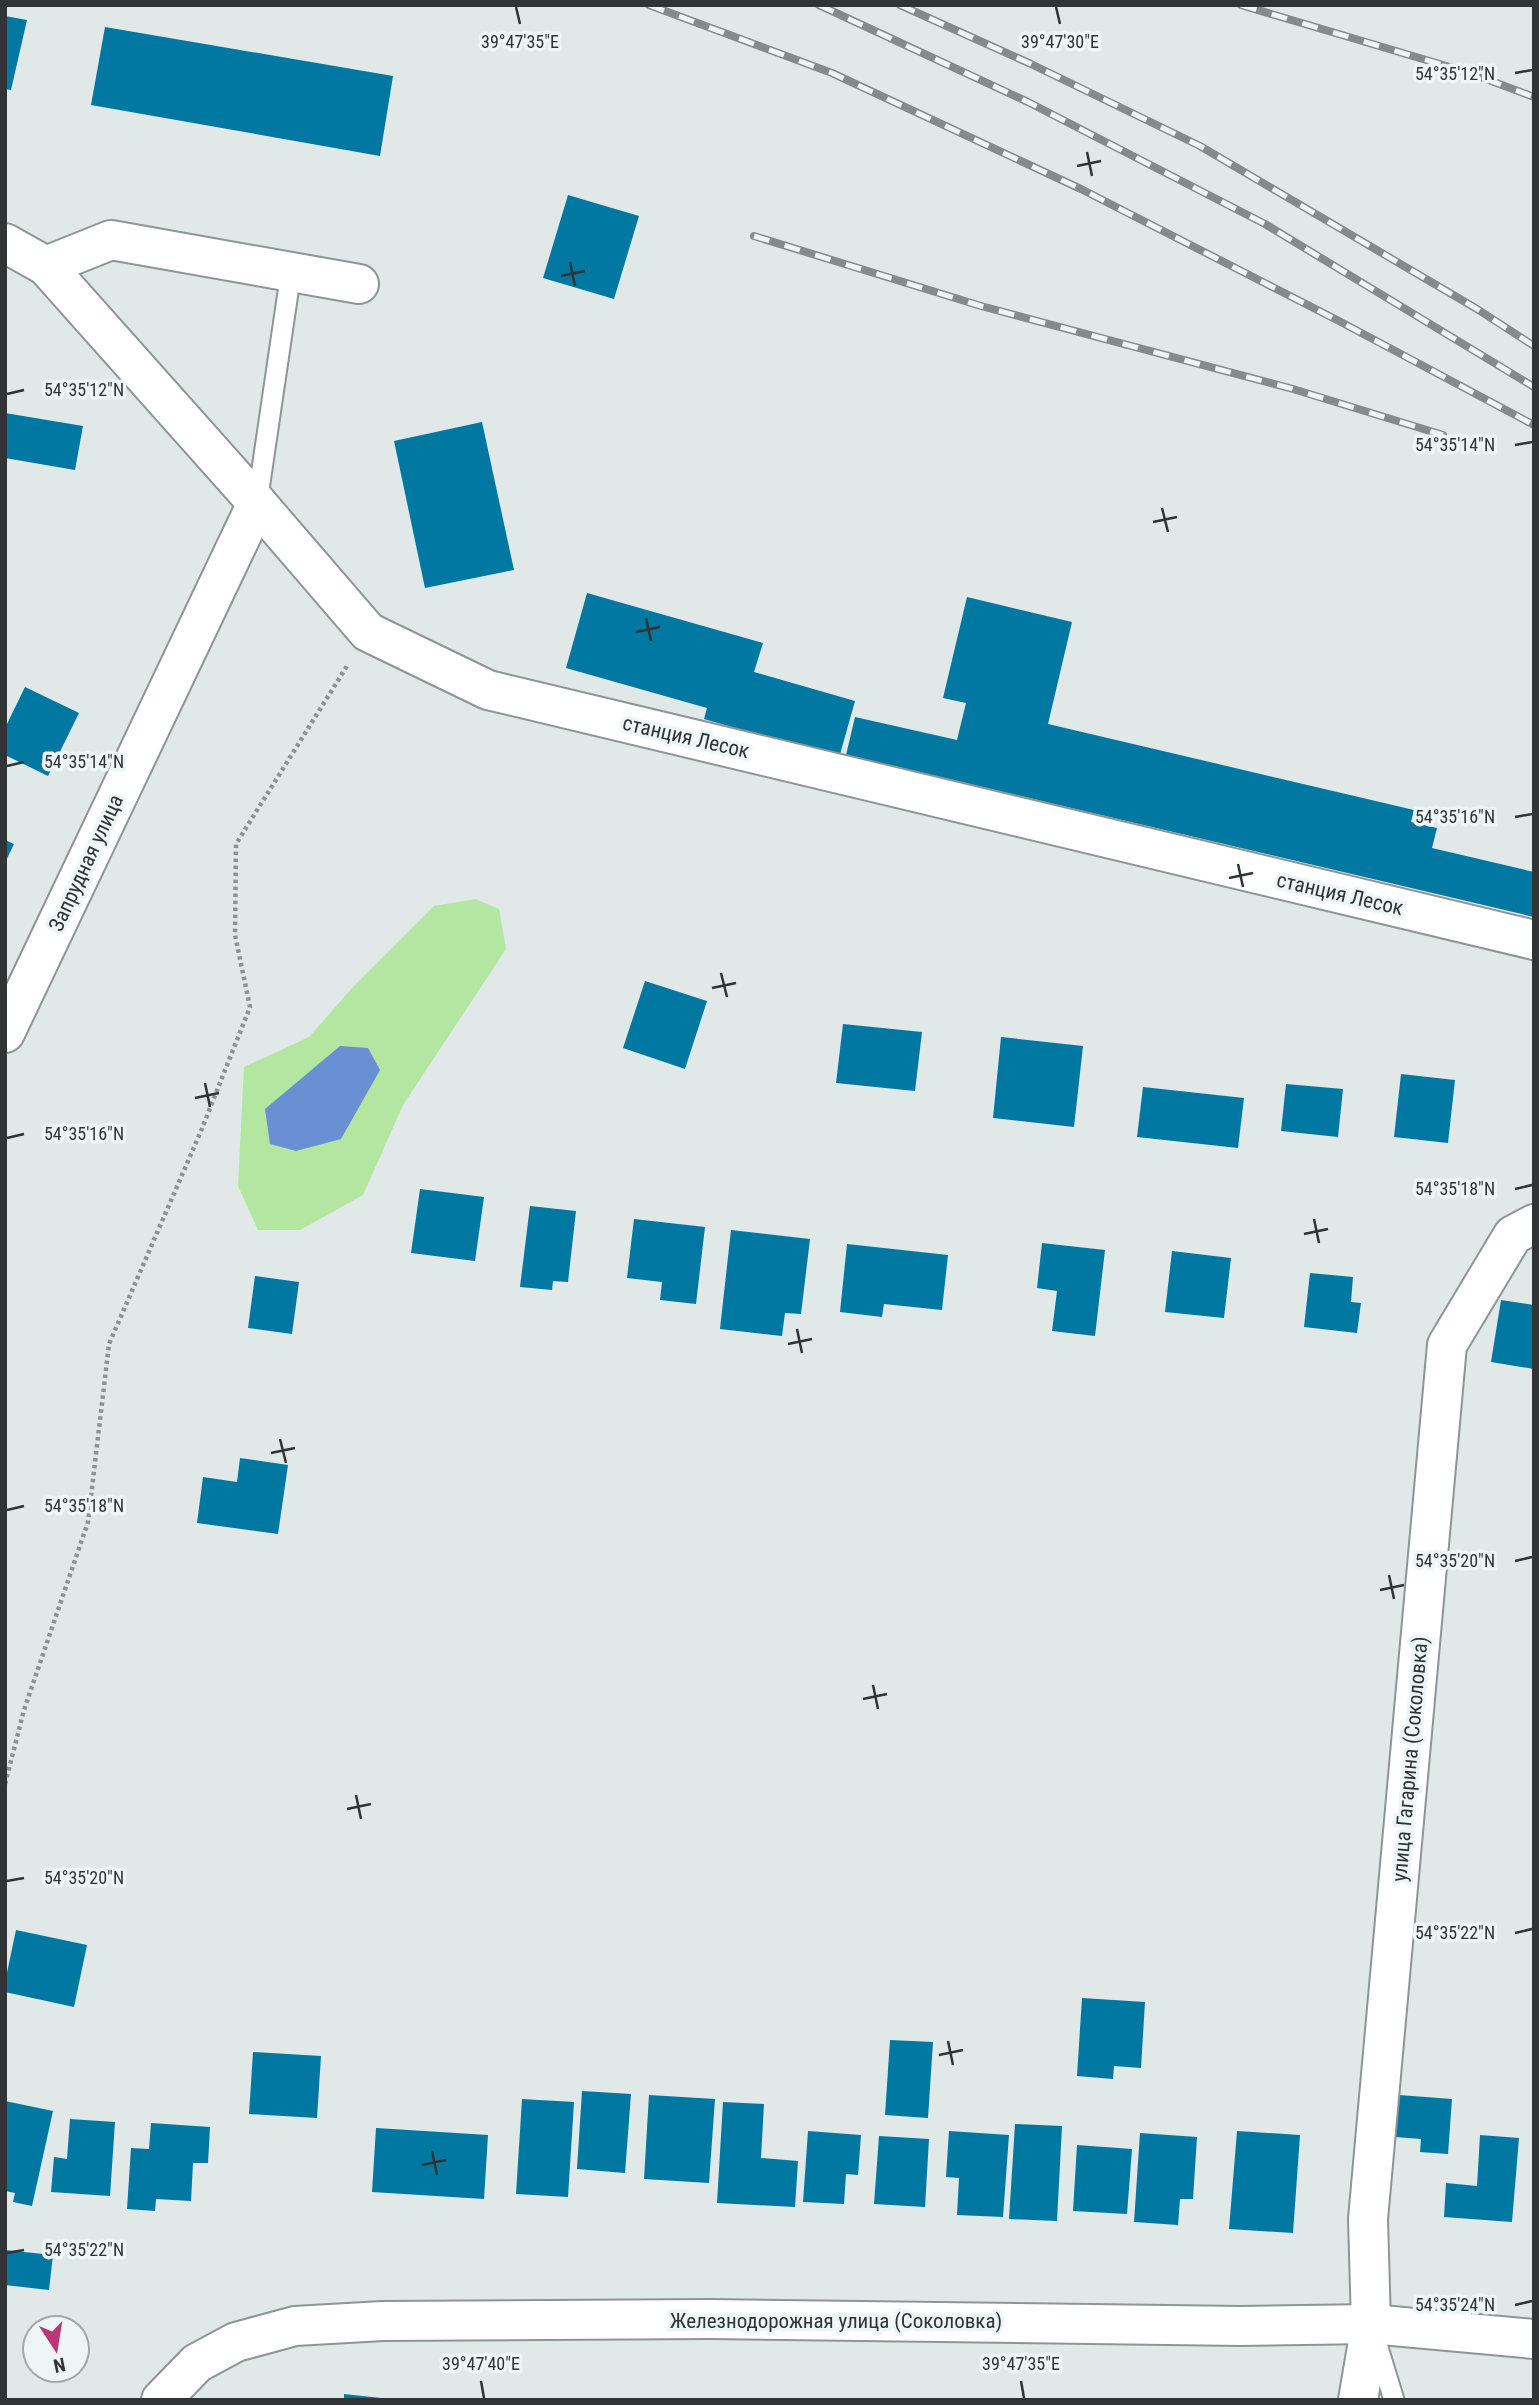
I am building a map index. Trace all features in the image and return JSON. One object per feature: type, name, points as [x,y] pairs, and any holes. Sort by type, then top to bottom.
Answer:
[{"type":"street","points":[[46,266],[111,240],[359,284]]},
{"type":"street","name":"станция Лесок","points":[[5,243],[46,266],[368,632],[488,690],[1534,940]]},
{"type":"street","name":"Запрудная улица","points":[[5,1033],[257,503]]},
{"type":"street","name":"улица Гагарина (Соколовка)","points":[[1358,2400],[1371,2324],[1368,2219],[1447,1345],[1513,1236],[1534,1224]]},
{"type":"street","name":"Железнодорожная улица (Соколовка)","points":[[161,2400],[197,2362],[236,2342],[295,2326],[383,2321],[709,2319],[1241,2326],[1371,2324],[1534,2339]]},
{"type":"lane","points":[[257,503],[291,272]]},
{"type":"lane","points":[[1371,2324],[1394,2400]]},
{"type":"path","points":[[5,1784],[24,1710],[88,1522],[109,1345],[201,1131],[250,1007],[234,935],[236,844],[368,632]]},
{"type":"green space","points":[[475,899],[499,909],[506,949],[403,1105],[363,1195],[300,1230],[258,1230],[238,1186],[244,1067],[309,1037],[353,987],[434,906]]},
{"type":"water","points":[[340,1046],[368,1048],[380,1070],[341,1139],[296,1151],[270,1144],[265,1109]]},
{"type":"building","points":[[5,16],[27,20],[11,90],[5,89]]},
{"type":"building","points":[[105,27],[393,76],[380,156],[91,105]]},
{"type":"building","points":[[568,195],[639,216],[614,299],[543,278]]},
{"type":"building","points":[[5,413],[83,426],[75,470],[5,458]]},
{"type":"building","points":[[482,422],[514,570],[425,588],[394,441]]},
{"type":"building","points":[[587,593],[763,643],[754,672],[855,701],[839,758],[704,719],[707,708],[566,668]]},
{"type":"building","points":[[967,597],[1072,622],[1048,724],[1414,810],[1411,822],[1437,828],[1432,848],[1534,872],[1534,917],[846,755],[855,717],[957,740],[966,703],[943,698]]},
{"type":"building","points":[[25,687],[79,713],[48,776],[5,755],[5,728]]},
{"type":"building","points":[[5,840],[14,844],[5,863]]},
{"type":"building","points":[[645,981],[707,1001],[685,1069],[623,1048]]},
{"type":"building","points":[[843,1024],[922,1032],[915,1091],[836,1083]]},
{"type":"building","points":[[1001,1037],[1083,1046],[1074,1127],[993,1118]]},
{"type":"building","points":[[1401,1074],[1455,1080],[1448,1143],[1394,1137]]},
{"type":"building","points":[[1286,1084],[1343,1089],[1338,1137],[1281,1131]]},
{"type":"building","points":[[1143,1087],[1244,1098],[1238,1148],[1137,1137]]},
{"type":"building","points":[[420,1189],[484,1197],[475,1261],[411,1253]]},
{"type":"building","points":[[530,1206],[576,1211],[568,1282],[553,1281],[552,1290],[520,1287]]},
{"type":"building","points":[[634,1219],[705,1227],[696,1304],[660,1300],[662,1282],[627,1278]]},
{"type":"building","points":[[731,1230],[810,1239],[801,1314],[785,1313],[782,1336],[720,1329]]},
{"type":"building","points":[[1042,1243],[1105,1250],[1095,1336],[1052,1331],[1057,1291],[1037,1288]]},
{"type":"building","points":[[847,1244],[948,1255],[942,1310],[884,1304],[882,1317],[840,1312]]},
{"type":"building","points":[[1172,1251],[1231,1258],[1224,1318],[1165,1312]]},
{"type":"building","points":[[1310,1273],[1353,1277],[1351,1302],[1361,1303],[1357,1333],[1304,1327]]},
{"type":"building","points":[[255,1276],[299,1282],[292,1334],[248,1328]]},
{"type":"building","points":[[1501,1300],[1534,1305],[1534,1369],[1491,1362]]},
{"type":"building","points":[[240,1458],[288,1465],[278,1534],[197,1523],[203,1477],[237,1482]]},
{"type":"building","points":[[16,1930],[87,1945],[74,2007],[5,1992]]},
{"type":"building","points":[[1082,1998],[1145,2002],[1141,2068],[1114,2066],[1113,2079],[1077,2076]]},
{"type":"building","points":[[890,2040],[933,2042],[928,2118],[885,2115]]},
{"type":"building","points":[[253,2052],[321,2056],[317,2118],[249,2114]]},
{"type":"building","points":[[582,2091],[631,2094],[625,2173],[577,2169]]},
{"type":"building","points":[[649,2095],[715,2099],[709,2183],[644,2179]]},
{"type":"building","points":[[1399,2095],[1452,2099],[1448,2154],[1420,2152],[1421,2139],[1395,2137]]},
{"type":"building","points":[[522,2099],[574,2102],[568,2197],[516,2194]]},
{"type":"building","points":[[5,2101],[53,2111],[32,2206],[13,2202],[15,2193],[5,2191]]},
{"type":"building","points":[[723,2102],[764,2104],[761,2158],[798,2161],[795,2207],[717,2203]]},
{"type":"building","points":[[70,2119],[115,2122],[110,2196],[51,2192],[54,2157],[67,2159]]},
{"type":"building","points":[[151,2123],[210,2127],[208,2163],[193,2163],[191,2201],[156,2199],[155,2211],[127,2209],[131,2148],[149,2149]]},
{"type":"building","points":[[1015,2124],[1062,2126],[1057,2221],[1009,2219]]},
{"type":"building","points":[[376,2128],[488,2135],[484,2199],[372,2192]]},
{"type":"building","points":[[808,2131],[861,2135],[858,2175],[846,2174],[844,2204],[803,2202]]},
{"type":"building","points":[[949,2131],[1009,2135],[1003,2217],[957,2215],[959,2178],[946,2177]]},
{"type":"building","points":[[1237,2131],[1300,2135],[1293,2233],[1229,2229]]},
{"type":"building","points":[[1140,2133],[1197,2137],[1193,2199],[1180,2199],[1178,2225],[1134,2222]]},
{"type":"building","points":[[1480,2135],[1519,2138],[1512,2222],[1444,2217],[1446,2183],[1477,2186]]},
{"type":"building","points":[[879,2136],[929,2139],[925,2207],[874,2204]]},
{"type":"building","points":[[1077,2145],[1132,2149],[1127,2214],[1073,2211]]},
{"type":"building","points":[[5,2250],[53,2255],[49,2290],[5,2285]]},
{"type":"building","points":[[344,2394],[381,2398],[381,2400],[344,2400]]},
{"type":"railway","points":[[649,5],[832,73],[1081,189],[1339,321],[1534,425]]},
{"type":"railway","points":[[819,5],[1028,102],[1265,224],[1534,387]]},
{"type":"railway","points":[[900,5],[1031,64],[1200,146],[1477,309],[1534,346]]},
{"type":"railway","points":[[1241,5],[1470,73],[1534,97]]},
{"type":"railway","points":[[754,236],[981,306],[1293,389],[1443,435]]}]
